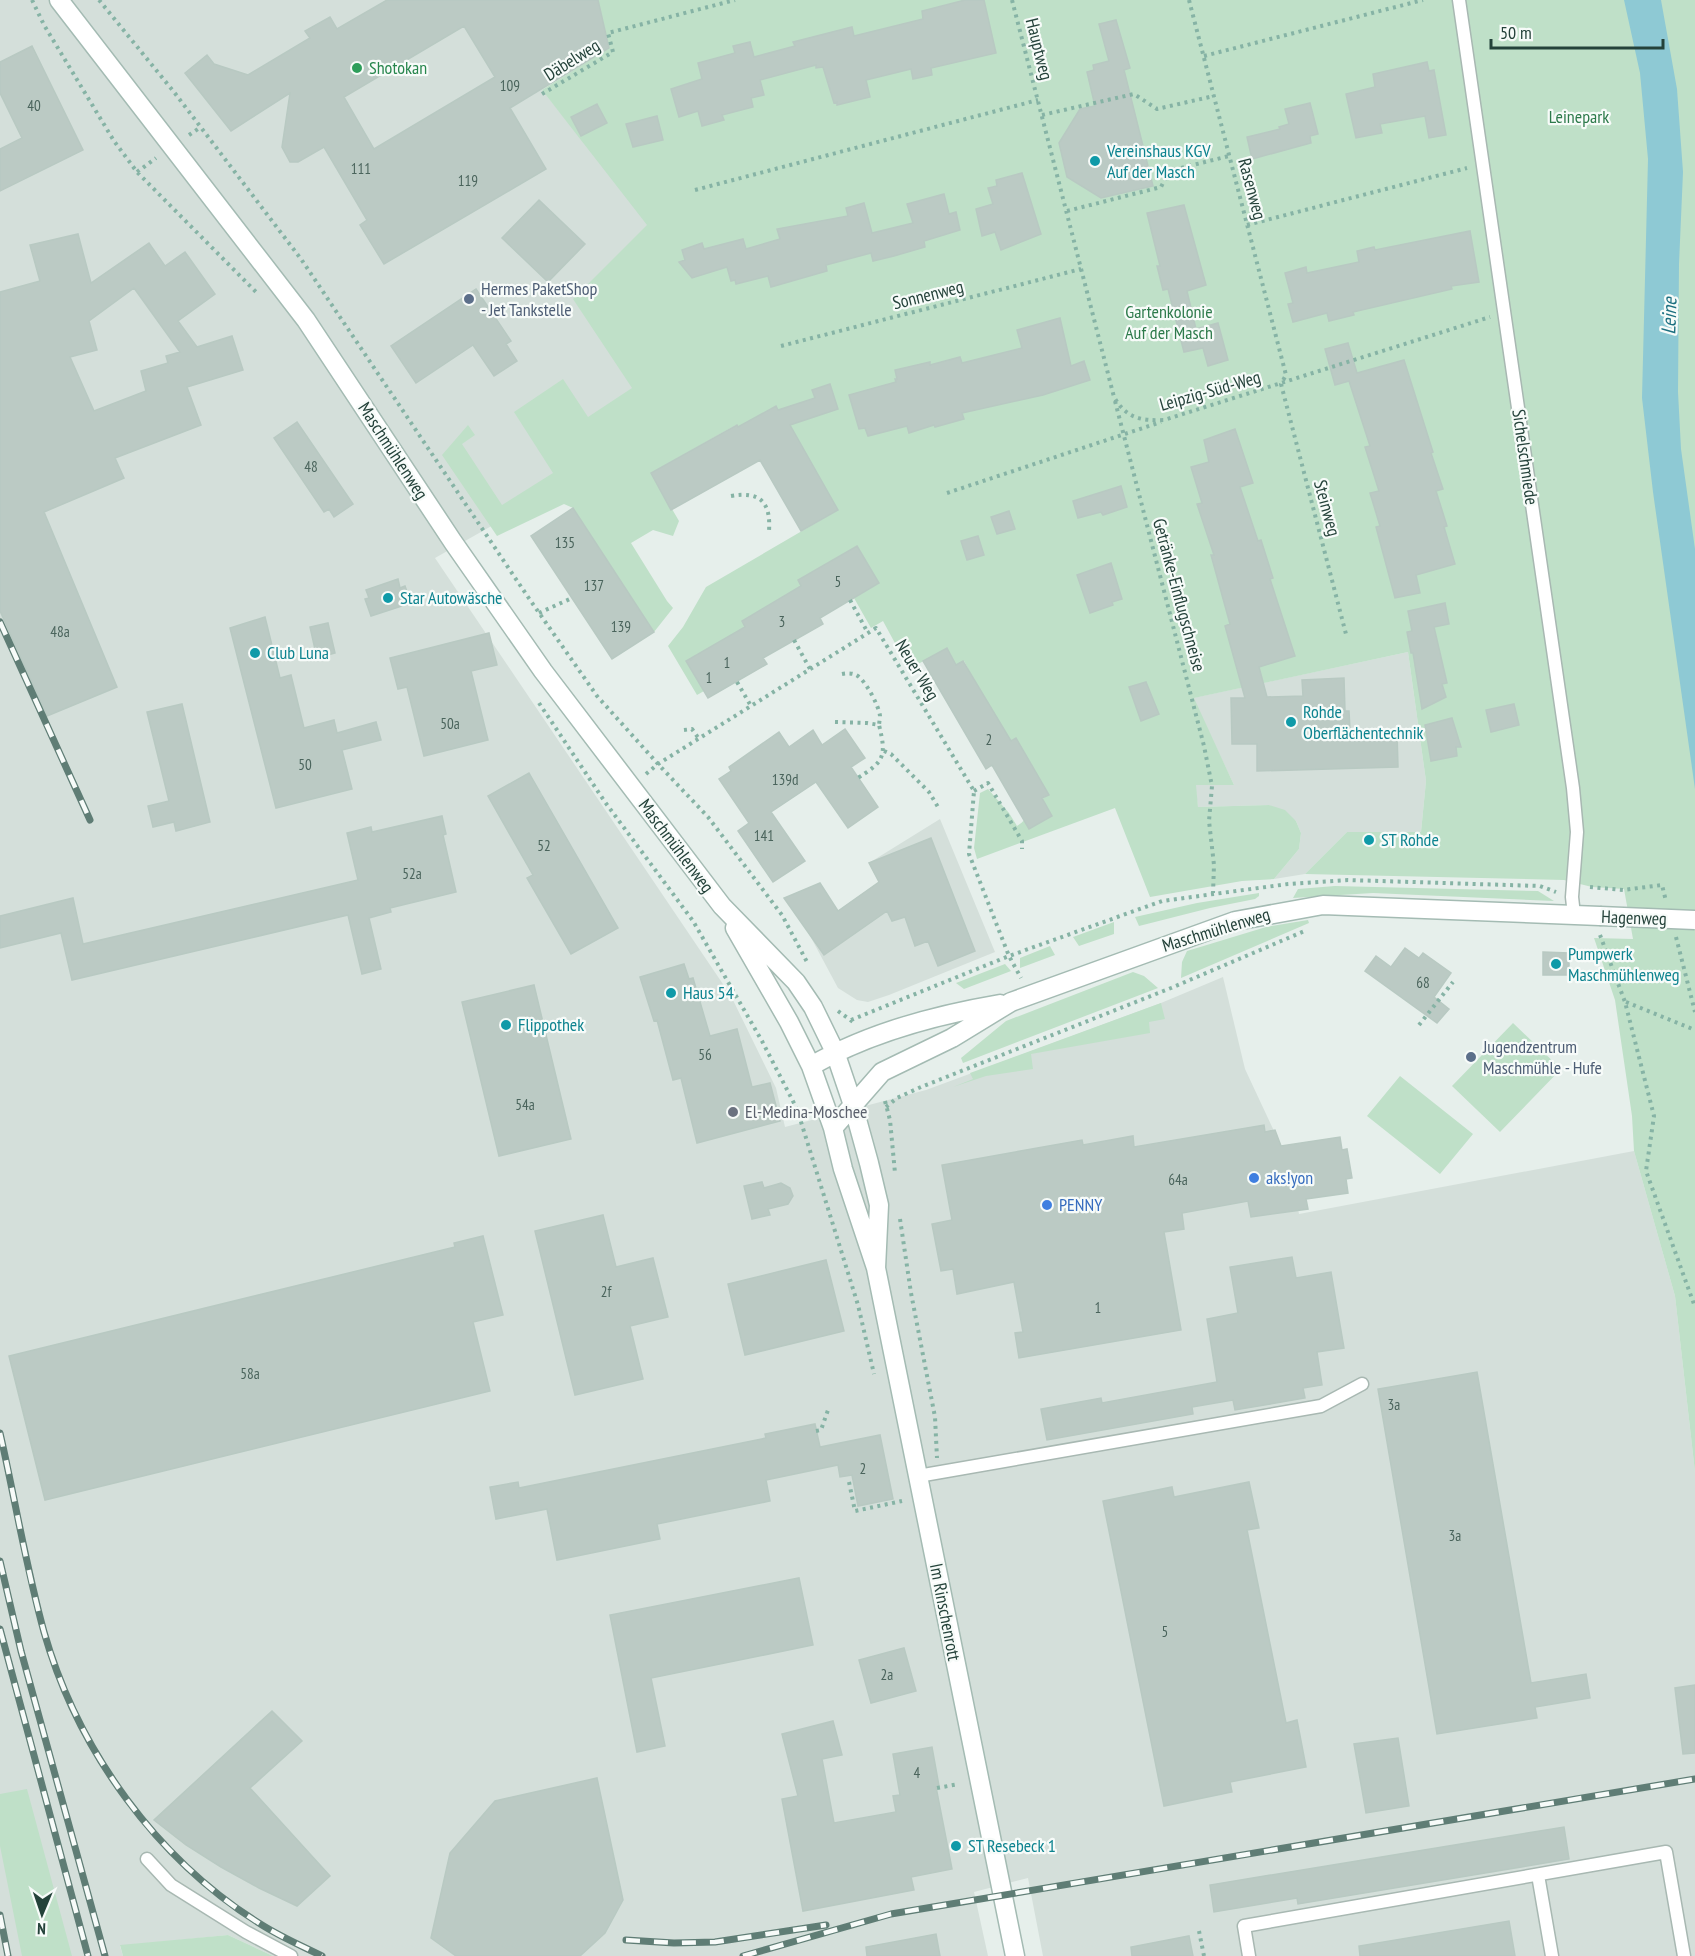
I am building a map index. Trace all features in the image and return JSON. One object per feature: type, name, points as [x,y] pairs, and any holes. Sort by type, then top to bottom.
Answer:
[{"type":"main road","name":"Maschmühlenweg","points":[[59,0],[306,320],[478,578],[543,671],[722,906],[796,982],[813,1007],[835,1053]]},
{"type":"main road","name":"Maschmühlenweg","points":[[722,906],[789,1022],[811,1066],[833,1128],[882,1071],[952,1038],[1011,1002],[1235,921],[1323,905],[1574,915]]},
{"type":"main road","name":"Hagenweg","points":[[1574,915],[1601,926],[1695,920]]},
{"type":"main road","name":"Maschmühlenweg","points":[[811,1066],[835,1053],[883,1033],[956,1011],[1011,1002]]},
{"type":"main road","name":"Im Rinschenrott","points":[[835,1053],[853,1105],[879,1205],[876,1268]]},
{"type":"main road","name":"Im Rinschenrott","points":[[833,1128],[843,1169],[876,1268],[1015,1956]]},
{"type":"lane","name":"Sichelschmiede","points":[[1459,0],[1573,788],[1577,832],[1572,897],[1574,915]]},
{"type":"lane","points":[[918,1476],[1321,1407],[1362,1384]]},
{"type":"lane","points":[[1250,1956],[1244,1926],[1666,1852],[1684,1956]]},
{"type":"lane","points":[[147,1859],[171,1885],[291,1956]]},
{"type":"lane","points":[[1538,1875],[1552,1956]]},
{"type":"path","points":[[32,0],[44,25],[114,141],[137,172],[261,296]]},
{"type":"path","points":[[99,0],[174,92],[301,259],[597,696],[708,817],[775,906],[810,968]]},
{"type":"path","name":"Däbelweg","points":[[542,94],[613,52],[608,33],[735,0]]},
{"type":"path","name":"Hauptweg","points":[[1012,0],[1038,103]]},
{"type":"path","name":"Rasenweg","points":[[1189,0],[1286,375],[1281,384]]},
{"type":"path","points":[[1204,56],[1423,0]]},
{"type":"path","points":[[1042,115],[1134,94],[1157,109],[1214,96]]},
{"type":"path","points":[[695,190],[1038,103],[1114,398]]},
{"type":"path","points":[[1066,212],[1161,187],[1169,171],[1229,156]]},
{"type":"path","points":[[1247,225],[1482,164]]},
{"type":"path","name":"Sonnenweg","points":[[781,346],[1081,269]]},
{"type":"path","name":"Leipzig-Süd-Weg","points":[[1114,398],[1131,417],[1150,421],[1164,420],[1505,313]]},
{"type":"path","name":"Steinweg","points":[[1281,384],[1347,638]]},
{"type":"path","name":"Getränke-Einflugschneise","points":[[1114,398],[1204,746],[1212,786],[1209,822],[1214,865],[1212,892]]},
{"type":"path","points":[[947,493],[1123,436],[1164,420]]},
{"type":"path","points":[[731,496],[752,494],[758,497],[765,504],[769,513],[769,531]]},
{"type":"path","points":[[540,613],[572,598]]},
{"type":"path","points":[[850,600],[868,633]]},
{"type":"path","name":"Neuer Weg","points":[[631,786],[658,764],[876,628],[974,791]]},
{"type":"path","points":[[794,640],[810,669]]},
{"type":"path","points":[[842,674],[851,673],[866,684],[880,716],[879,726],[884,751],[876,766],[856,779]]},
{"type":"path","points":[[737,682],[751,706]]},
{"type":"path","points":[[538,702],[605,801],[693,921],[762,1041],[797,1109],[858,1305]]},
{"type":"path","points":[[835,722],[867,723],[879,726]]},
{"type":"path","points":[[684,730],[692,729],[699,739]]},
{"type":"path","points":[[884,751],[891,754],[929,792],[938,807]]},
{"type":"path","points":[[1022,849],[1022,841],[988,783],[974,791],[969,854],[1009,956],[1029,995]]},
{"type":"path","points":[[1601,890],[1662,885],[1668,909]]},
{"type":"path","points":[[1601,926],[1625,1002],[1654,1116],[1646,1172],[1695,1307]]},
{"type":"path","points":[[895,1179],[890,1120],[885,1108],[897,1098],[1172,988],[1309,929]]},
{"type":"path","points":[[1674,932],[1695,1012]]},
{"type":"path","points":[[1419,1025],[1453,982]]},
{"type":"path","points":[[1625,1002],[1695,1030]]},
{"type":"path","points":[[899,1212],[911,1293],[935,1417]]},
{"type":"path","points":[[816,1431],[821,1430],[828,1410]]},
{"type":"path","points":[[849,1482],[855,1511],[902,1501]]},
{"type":"path","points":[[937,1788],[959,1784]]},
{"type":"path","points":[[1199,1930],[1204,1956]]},
{"type":"shaded area","points":[[0,0],[598,0],[609,48],[542,90],[767,370],[435,558],[731,996],[776,1088],[785,1127],[926,1090],[1161,1003],[1223,977],[1245,1069],[1289,1163],[1299,1214],[1634,1151],[1675,1296],[1695,1472],[1695,1956],[1043,1956],[1028,1878],[974,1892],[988,1956],[273,1956],[228,1935],[120,1946],[123,1956],[0,1956]]},
{"type":"shaded area","points":[[1408,652],[1426,781],[1421,832],[1347,832],[1305,874],[1274,879],[1299,849],[1301,833],[1296,821],[1269,805],[1198,807],[1195,785],[1234,785],[1193,698]]},
{"type":"shaded area","points":[[940,819],[995,952],[889,995],[868,1002],[857,1000],[838,988],[808,932],[879,882],[869,863]]},
{"type":"green space","name":"Gartenkolonie Auf der Masch","points":[[598,0],[1695,0],[1695,1472],[1675,1296],[1634,1151],[1632,1116],[1615,1000],[1594,938],[1633,939],[1624,889],[1592,887],[1564,880],[1305,874],[1347,832],[1421,832],[1426,781],[1408,652],[1194,698],[1234,785],[1196,785],[1198,807],[1269,805],[1285,810],[1296,821],[1301,833],[1299,849],[1274,879],[1242,881],[1150,897],[1115,808],[977,859],[974,848],[980,793],[988,789],[1017,826],[1048,795],[1016,738],[1010,741],[990,706],[988,707],[964,661],[956,665],[947,648],[909,669],[883,621],[871,628],[854,598],[879,583],[857,546],[798,580],[801,586],[742,621],[745,627],[687,662],[704,691],[697,695],[668,646],[683,627],[706,587],[838,510],[776,406],[738,427],[736,425],[651,473],[679,521],[673,536],[653,530],[631,543],[673,608],[654,632],[573,508],[564,504],[497,536],[442,455],[468,425],[475,435],[462,444],[502,505],[553,473],[514,412],[563,379],[588,417],[632,388],[573,299],[647,225],[542,90],[609,48]]},
{"type":"green space","points":[[1335,886],[1538,891],[1554,901],[1373,893],[1293,898],[1298,889]]},
{"type":"green space","points":[[1259,893],[1255,899],[1139,926],[1135,917],[1197,903]]},
{"type":"green space","points":[[1308,920],[1309,923],[1181,978],[1182,962],[1187,951],[1266,927]]},
{"type":"green space","points":[[1114,922],[1114,934],[1079,946],[1073,937]]},
{"type":"green space","points":[[1050,946],[1055,955],[1020,968],[1020,958]]},
{"type":"green space","points":[[1005,964],[1011,971],[964,989],[956,983]]},
{"type":"green space","points":[[1133,972],[1144,976],[1158,988],[963,1063],[961,1058],[1006,1021]]},
{"type":"green space","points":[[1161,1003],[1165,1019],[1149,1022],[1150,1033],[1031,1054],[1033,1069],[986,1076],[953,1087],[973,1079],[970,1073]]},
{"type":"green space","points":[[1513,1023],[1561,1069],[1500,1132],[1452,1086]]},
{"type":"green space","points":[[1400,1076],[1473,1134],[1440,1174],[1367,1116]]},
{"type":"green space","points":[[27,1789],[72,1956],[22,1956],[0,1846],[0,1794]]},
{"type":"green space","points":[[228,1935],[273,1956],[123,1956],[120,1945]]},
{"type":"water","name":"Leine","points":[[1624,0],[1661,0],[1677,89],[1683,172],[1679,264],[1678,392],[1681,449],[1695,549],[1695,789],[1642,398],[1648,159],[1640,73]]},
{"type":"building","points":[[387,0],[598,0],[609,48],[510,108],[546,169],[384,264],[360,225],[367,220],[324,147],[298,162],[290,162],[282,147],[290,93],[231,131],[185,73],[207,55],[214,64],[248,75],[310,38],[305,31],[330,17],[337,29]],"holes":[[[464,26],[495,77],[374,149],[344,97]]]},
{"type":"building","points":[[965,0],[984,0],[996,53],[931,68],[932,75],[913,79],[911,69],[866,80],[870,97],[837,105],[837,102],[834,103],[823,67],[816,68],[816,65],[760,80],[764,95],[751,98],[753,107],[722,115],[724,120],[702,126],[698,111],[679,117],[671,89],[702,79],[698,63],[735,53],[733,46],[750,42],[754,57],[795,46],[793,42],[852,27],[854,36],[923,19],[922,11]]},
{"type":"building","points":[[1116,20],[1130,68],[1124,70],[1153,186],[1101,198],[1067,177],[1059,143],[1080,109],[1095,106],[1087,72],[1094,70],[1093,65],[1109,61],[1099,24]]},
{"type":"building","points":[[32,46],[83,150],[0,191],[0,149],[22,138],[0,93],[0,62]]},
{"type":"building","points":[[1427,62],[1429,71],[1434,70],[1446,135],[1429,138],[1425,116],[1380,124],[1382,133],[1356,138],[1346,94],[1375,87],[1373,74]]},
{"type":"building","points":[[1310,103],[1318,134],[1310,136],[1311,143],[1252,159],[1247,137],[1280,129],[1279,127],[1289,124],[1285,109]]},
{"type":"building","points":[[597,104],[607,123],[581,136],[571,117]]},
{"type":"building","points":[[657,116],[663,140],[633,147],[626,124]]},
{"type":"building","points":[[1022,173],[1041,234],[1001,250],[995,232],[982,236],[976,209],[993,204],[988,188],[997,186],[996,180]]},
{"type":"building","points":[[944,194],[949,214],[956,212],[960,230],[924,241],[925,247],[894,256],[873,261],[871,253],[826,265],[827,271],[771,287],[768,276],[736,284],[735,280],[731,281],[727,267],[692,278],[679,262],[685,260],[682,250],[702,243],[704,249],[743,239],[746,249],[780,239],[777,229],[848,216],[846,208],[864,203],[872,233],[913,223],[907,204]]},
{"type":"building","points":[[539,200],[585,244],[548,282],[502,238]]},
{"type":"building","points":[[1184,205],[1206,285],[1187,291],[1196,329],[1218,323],[1228,360],[1208,366],[1203,348],[1184,352],[1168,289],[1163,290],[1157,266],[1160,266],[1147,213]]},
{"type":"building","points":[[1470,231],[1479,282],[1451,286],[1452,289],[1353,312],[1354,315],[1329,321],[1327,313],[1293,322],[1288,304],[1293,303],[1285,273],[1306,267],[1307,273],[1359,262],[1357,251],[1374,247],[1375,250]]},
{"type":"building","points":[[78,234],[91,283],[149,243],[165,266],[185,252],[215,294],[178,321],[197,347],[232,336],[243,370],[187,387],[201,425],[115,458],[124,478],[44,512],[117,687],[47,716],[0,611],[0,292],[40,281],[30,245]],"holes":[[[134,288],[180,352],[166,356],[168,363],[141,371],[146,391],[94,411],[70,357],[97,350],[89,321]]]},
{"type":"building","points":[[476,289],[511,341],[506,344],[517,361],[494,376],[473,345],[416,383],[391,346]]},
{"type":"building","points":[[1060,318],[1071,366],[1084,361],[1090,380],[1043,395],[962,413],[964,419],[909,433],[907,426],[868,436],[865,428],[859,429],[849,395],[896,382],[895,370],[930,362],[930,365],[960,357],[962,363],[1022,348],[1017,330]]},
{"type":"building","points":[[1348,343],[1357,373],[1404,360],[1433,452],[1431,453],[1443,489],[1436,491],[1447,526],[1444,527],[1455,564],[1416,575],[1420,593],[1395,598],[1376,527],[1380,526],[1370,493],[1379,491],[1365,447],[1370,446],[1349,381],[1335,385],[1325,349]]},
{"type":"building","points":[[830,384],[838,409],[790,425],[838,510],[801,531],[760,460],[671,510],[651,473],[776,406],[778,410],[815,398],[812,390]]},
{"type":"building","points":[[297,422],[353,504],[334,517],[329,509],[324,512],[274,438]]},
{"type":"building","points":[[1235,429],[1253,483],[1240,487],[1258,541],[1261,540],[1273,578],[1270,579],[1295,656],[1259,667],[1267,697],[1303,696],[1302,680],[1344,678],[1345,711],[1349,711],[1350,730],[1378,730],[1381,736],[1397,732],[1398,767],[1257,771],[1257,744],[1232,744],[1231,698],[1245,698],[1225,626],[1230,624],[1211,555],[1214,555],[1197,504],[1202,503],[1191,467],[1209,462],[1204,440]]},
{"type":"building","points":[[1121,486],[1127,507],[1103,515],[1101,512],[1078,518],[1073,501]]},
{"type":"building","points":[[573,508],[654,632],[612,659],[531,536]]},
{"type":"building","points":[[1009,511],[1015,529],[997,534],[991,517]]},
{"type":"building","points":[[978,536],[984,555],[967,560],[961,541]]},
{"type":"building","points":[[857,546],[879,583],[820,618],[823,624],[763,658],[767,664],[708,698],[686,661],[745,627],[742,621],[801,586],[798,580]]},
{"type":"building","points":[[1111,563],[1122,599],[1112,602],[1113,605],[1090,613],[1077,575]]},
{"type":"building","name":"Star Autowäsche","points":[[398,579],[400,588],[405,586],[411,603],[371,616],[365,599],[369,598],[366,590]]},
{"type":"building","points":[[1445,603],[1449,624],[1434,627],[1447,683],[1442,684],[1446,697],[1422,709],[1413,653],[1411,653],[1407,632],[1412,631],[1408,611]]},
{"type":"building","points":[[265,617],[280,678],[291,675],[304,728],[334,720],[337,733],[376,722],[381,740],[342,750],[352,789],[276,808],[230,628]]},
{"type":"building","points":[[328,623],[335,653],[317,658],[310,627]]},
{"type":"building","points":[[489,633],[497,665],[471,671],[488,740],[424,756],[407,687],[398,689],[390,658]]},
{"type":"building","points":[[947,648],[956,665],[963,661],[1011,741],[1016,738],[1049,795],[1042,798],[1052,816],[1029,829],[992,765],[986,769],[923,661]]},
{"type":"building","points":[[1146,682],[1159,714],[1141,721],[1129,687]]},
{"type":"building","points":[[182,704],[210,822],[176,831],[174,822],[153,827],[148,806],[169,801],[147,712]]},
{"type":"building","points":[[1514,704],[1519,725],[1491,732],[1486,710]]},
{"type":"building","points":[[1452,718],[1461,747],[1456,747],[1457,756],[1431,761],[1425,725]]},
{"type":"building","points":[[845,729],[865,758],[851,767],[878,807],[848,828],[816,782],[771,812],[805,861],[773,882],[738,831],[749,823],[719,779],[731,771],[729,767],[779,732],[789,747],[813,730],[822,745]]},
{"type":"building","points":[[529,773],[618,928],[571,954],[527,878],[533,875],[488,796]]},
{"type":"building","points":[[442,816],[446,834],[443,835],[456,892],[390,908],[391,912],[369,918],[381,969],[362,974],[348,915],[72,980],[61,933],[0,948],[0,916],[73,898],[83,944],[358,880],[347,833],[371,827],[372,832]]},
{"type":"building","points":[[931,838],[975,951],[938,966],[928,941],[915,946],[905,917],[892,921],[887,911],[824,955],[784,898],[820,883],[838,911],[879,882],[869,863]]},
{"type":"building","points":[[1405,948],[1419,958],[1423,953],[1451,973],[1434,997],[1449,1009],[1437,1023],[1365,971],[1376,956],[1391,967]]},
{"type":"building","name":"Pumpwerk Maschmühlenweg","points":[[1543,952],[1569,953],[1569,975],[1543,975]]},
{"type":"building","points":[[684,964],[689,979],[693,978],[710,1036],[737,1029],[752,1087],[770,1083],[780,1121],[697,1143],[681,1078],[673,1080],[657,1020],[654,1021],[640,977]]},
{"type":"building","points":[[534,985],[571,1139],[499,1156],[462,1002]]},
{"type":"building","points":[[1264,1125],[1265,1132],[1275,1130],[1281,1146],[1340,1137],[1342,1150],[1347,1149],[1352,1178],[1346,1179],[1348,1193],[1306,1199],[1308,1209],[1251,1217],[1248,1201],[1182,1213],[1184,1229],[1164,1232],[1181,1330],[1019,1358],[1015,1333],[1023,1332],[1014,1282],[957,1294],[953,1269],[941,1271],[932,1224],[952,1220],[942,1165],[1082,1140],[1083,1145],[1133,1136],[1134,1147]]},
{"type":"building","points":[[762,1182],[764,1188],[781,1183],[790,1188],[793,1196],[788,1204],[768,1209],[770,1215],[752,1219],[744,1186]]},
{"type":"building","points":[[603,1215],[616,1267],[653,1258],[668,1317],[630,1326],[643,1379],[575,1395],[535,1231]]},
{"type":"building","points":[[483,1236],[503,1315],[473,1322],[490,1391],[45,1500],[9,1356],[455,1247],[454,1243]]},
{"type":"building","points":[[1292,1257],[1296,1278],[1331,1272],[1344,1348],[1317,1352],[1322,1385],[1303,1388],[1305,1398],[1235,1410],[1233,1400],[1192,1407],[1193,1414],[1047,1440],[1041,1409],[1101,1398],[1102,1403],[1217,1382],[1207,1319],[1238,1313],[1230,1267]]},
{"type":"building","points":[[826,1260],[844,1331],[745,1355],[728,1284]]},
{"type":"building","points":[[1477,1372],[1531,1683],[1586,1674],[1590,1698],[1535,1707],[1537,1718],[1437,1734],[1378,1389]]},
{"type":"building","points":[[815,1424],[820,1447],[880,1435],[893,1499],[858,1506],[852,1475],[840,1477],[838,1465],[766,1480],[770,1501],[657,1524],[660,1539],[557,1560],[547,1509],[496,1519],[490,1487],[518,1482],[519,1488],[766,1438],[765,1434]]},
{"type":"building","points":[[1249,1482],[1259,1528],[1247,1530],[1286,1723],[1297,1720],[1306,1767],[1230,1782],[1232,1792],[1164,1806],[1103,1501],[1172,1487],[1174,1497]]},
{"type":"building","points":[[799,1578],[813,1645],[651,1678],[665,1746],[637,1752],[610,1615]]},
{"type":"building","points":[[904,1648],[916,1691],[871,1703],[859,1660]]},
{"type":"building","points":[[1695,1685],[1695,1753],[1683,1754],[1675,1688]]},
{"type":"building","points":[[272,1711],[302,1741],[250,1788],[330,1876],[297,1906],[221,1867],[186,1845],[154,1820]]},
{"type":"building","points":[[833,1721],[842,1755],[822,1759],[834,1823],[896,1812],[893,1796],[900,1795],[893,1754],[932,1747],[939,1786],[936,1787],[952,1869],[911,1877],[914,1890],[803,1911],[782,1799],[798,1796],[782,1734]]},
{"type":"building","points":[[1398,1738],[1409,1806],[1366,1813],[1354,1744]]},
{"type":"building","points":[[597,1778],[623,1900],[605,1933],[580,1956],[456,1956],[431,1938],[450,1853],[495,1801]]},
{"type":"building","points":[[1564,1827],[1569,1859],[1298,1904],[1297,1898],[1214,1912],[1210,1885]]},
{"type":"building","points":[[1509,1921],[1515,1956],[1360,1956],[1359,1946]]},
{"type":"building","points":[[936,1934],[940,1956],[867,1956],[866,1947]]},
{"type":"building","points":[[1189,1936],[1193,1956],[1132,1956],[1131,1947]]},
{"type":"railway","points":[[0,622],[90,820]]},
{"type":"railway","points":[[0,1433],[44,1632],[59,1676],[100,1760],[126,1799],[188,1869],[224,1899],[262,1925],[322,1956]]},
{"type":"railway","points":[[0,1561],[21,1651],[105,1956]]},
{"type":"railway","points":[[0,1629],[88,1956]]},
{"type":"railway","points":[[743,1956],[891,1914],[1695,1779]]},
{"type":"railway","points":[[0,1915],[8,1956]]},
{"type":"railway","points":[[626,1940],[674,1943],[715,1942],[826,1925]]},
{"type":"place","name":"Shotokan","points":[[357,68]]},
{"type":"place","name":"Vereinshaus KGV Auf der Masch","points":[[1095,161]]},
{"type":"place","name":"Hermes PaketShop - Jet Tankstelle","points":[[469,299]]},
{"type":"place","name":"Star Autowäsche","points":[[388,598]]},
{"type":"place","name":"Club Luna","points":[[255,653]]},
{"type":"place","name":"Rohde Oberflächentechnik","points":[[1291,722]]},
{"type":"place","name":"ST Rohde","points":[[1369,840]]},
{"type":"place","name":"Pumpwerk Maschmühlenweg","points":[[1556,964]]},
{"type":"place","name":"Haus 54","points":[[671,993]]},
{"type":"place","name":"Flippothek","points":[[506,1025]]},
{"type":"place","name":"Jugendzentrum Maschmühle - Hufe","points":[[1471,1057]]},
{"type":"place","name":"El-Medina-Moschee","points":[[733,1112]]},
{"type":"place","name":"aks!yon","points":[[1254,1178]]},
{"type":"place","name":"PENNY","points":[[1047,1205]]},
{"type":"place","name":"ST Resebeck 1","points":[[956,1846]]},
{"type":"park label","name":"Leinepark","points":[[1579,117]]}]
